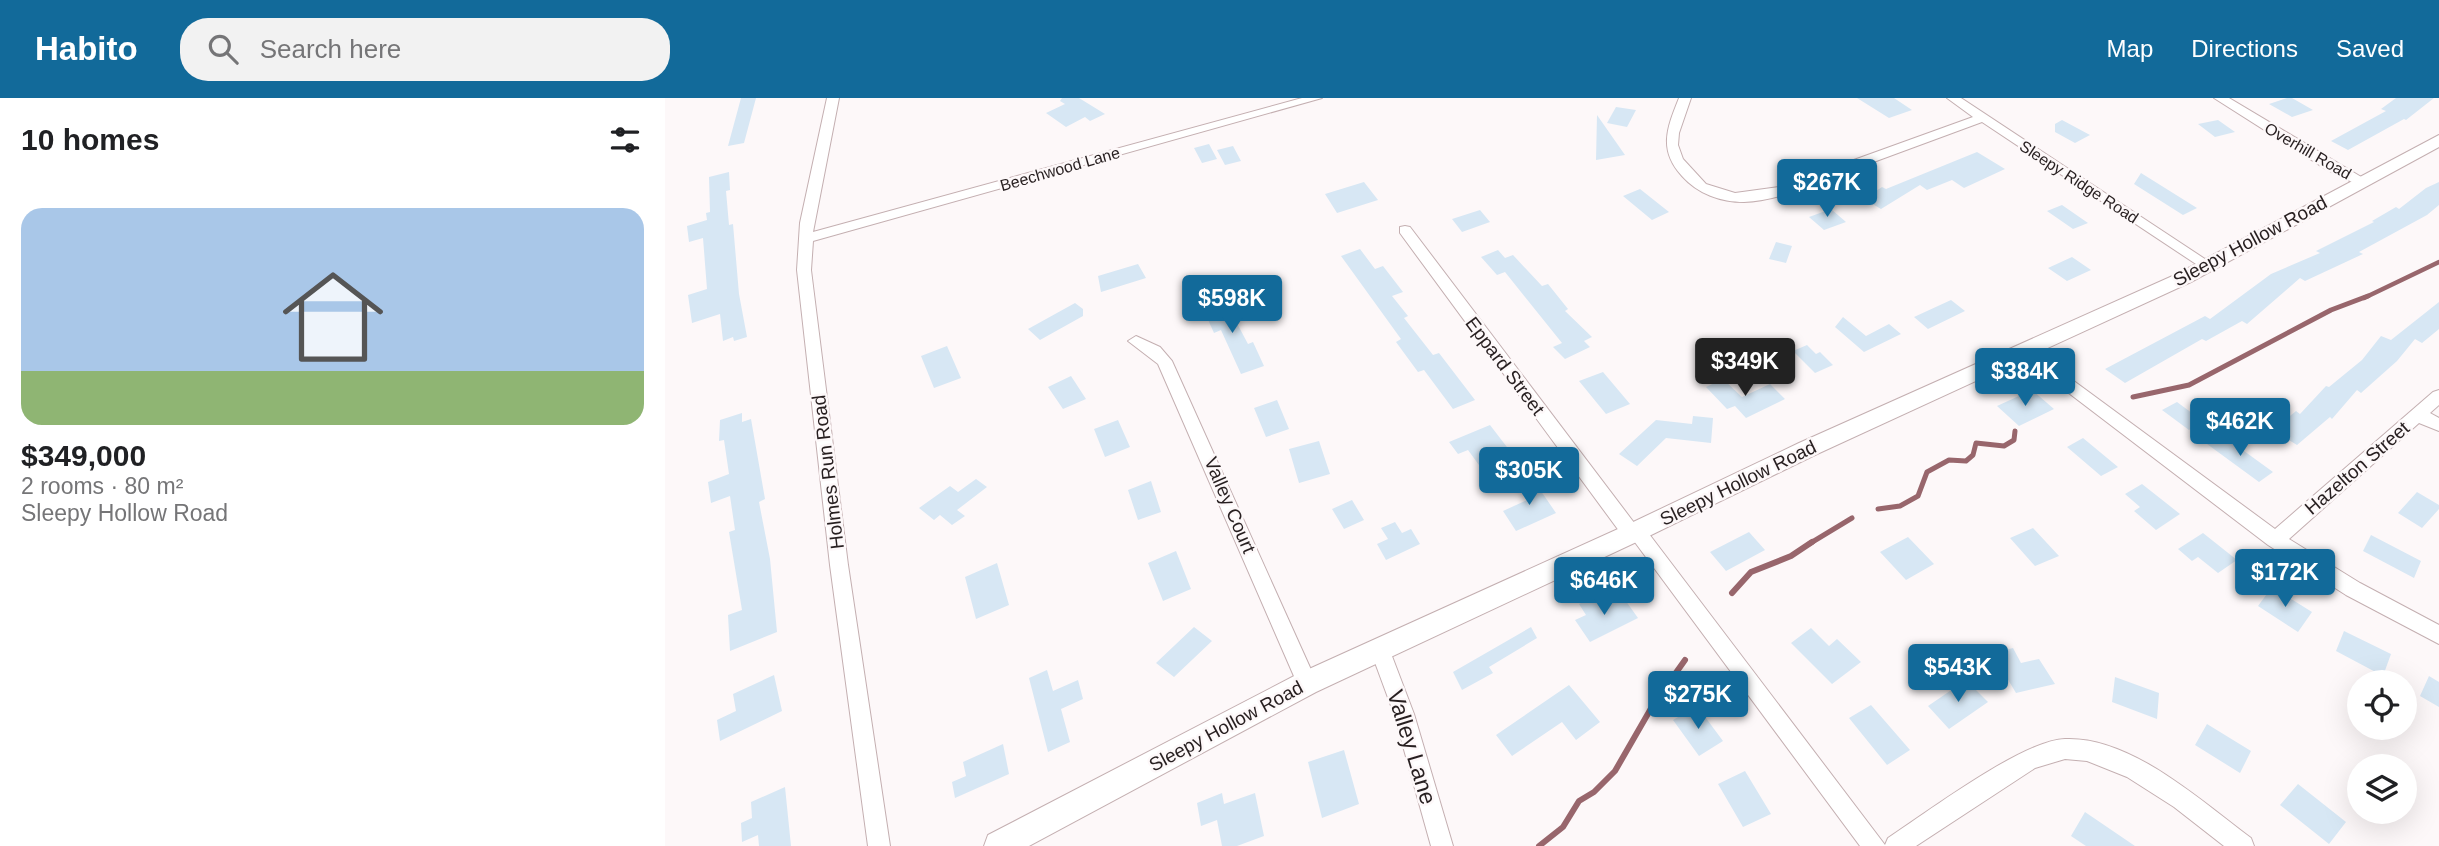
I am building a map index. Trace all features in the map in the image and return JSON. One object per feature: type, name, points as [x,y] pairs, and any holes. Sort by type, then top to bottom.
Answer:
[{"type":"main road","name":"Sleepy Hollow Road","points":[[999,846],[1307,683],[2207,265],[2439,140]]},
{"type":"street","name":"Holmes Run Road","points":[[833,98],[805,239],[804,270],[838,552],[879,846]]},
{"type":"street","name":"Beechwood Lane","points":[[805,239],[1316,98]]},
{"type":"street","points":[[1685,98],[1671,143],[1680,166],[1708,191],[1736,198],[1762,197],[1784,190],[1982,118]]},
{"type":"street","name":"Sleepy Ridge Road","points":[[1953,98],[2207,265]]},
{"type":"street","name":"Overhill Road","points":[[2220,98],[2329,165],[2361,181]]},
{"type":"street","name":"Eppard Street","points":[[1405,230],[1874,846]]},
{"type":"street","name":"Valley Court","points":[[1136,341],[1154,351],[1164,361],[1307,683]]},
{"type":"street","points":[[2025,351],[2275,540],[2353,589],[2439,635]]},
{"type":"street","name":"Hazelton Street","points":[[2275,540],[2439,396]]},
{"type":"street","points":[[2418,415],[2439,425]]},
{"type":"street","name":"Valley Lane","points":[[1380,649],[1404,714],[1442,846]]},
{"type":"street","points":[[1896,846],[2028,760],[2068,749],[2091,752],[2130,767],[2243,846]]},
{"type":"building","points":[[741,98],[756,98],[744,143],[728,146]]},
{"type":"building","points":[[1062,98],[1079,98],[1105,114],[1090,121],[1085,117],[1066,127],[1046,113],[1065,104],[1060,101]]},
{"type":"building","points":[[1857,98],[1894,98],[1912,110],[1889,118]]},
{"type":"building","points":[[2287,98],[2313,110],[2292,117],[2269,104]]},
{"type":"building","points":[[2396,98],[2434,98],[2406,120],[2348,150],[2331,141],[2386,111],[2381,109]]},
{"type":"building","points":[[1616,107],[1636,110],[1627,127],[1607,123]]},
{"type":"building","points":[[1597,115],[1625,155],[1596,160]]},
{"type":"building","points":[[2062,120],[2090,135],[2075,143],[2055,132],[2055,124]]},
{"type":"building","points":[[2218,120],[2235,132],[2215,137],[2198,124]]},
{"type":"building","points":[[1209,144],[1217,159],[1202,163],[1194,148]]},
{"type":"building","points":[[1233,146],[1241,161],[1225,165],[1217,150]]},
{"type":"building","points":[[1977,152],[2005,169],[1964,188],[1952,180],[1927,190],[1920,185],[1881,209],[1864,199],[1882,187],[1886,189]]},
{"type":"building","points":[[729,172],[730,190],[726,191],[729,225],[733,224],[739,294],[747,337],[734,341],[733,337],[723,341],[720,314],[692,323],[688,295],[707,289],[703,238],[689,242],[687,226],[707,220],[706,213],[710,212],[709,177]]},
{"type":"building","points":[[2141,173],[2197,208],[2183,215],[2134,184]]},
{"type":"building","points":[[1364,182],[1378,200],[1337,213],[1325,194]]},
{"type":"building","points":[[2439,182],[2439,205],[2427,215],[2359,252],[2363,254],[2305,281],[2300,278],[2247,324],[2242,321],[2206,341],[2202,339],[2125,383],[2105,369],[2205,316],[2210,319],[2271,274],[2320,253],[2316,251],[2374,222],[2372,221],[2396,207],[2399,209],[2426,188]]},
{"type":"building","points":[[1640,189],[1669,212],[1652,220],[1623,196]]},
{"type":"building","points":[[2062,205],[2088,223],[2073,229],[2047,211]]},
{"type":"building","points":[[1831,209],[1846,222],[1824,230],[1809,217]]},
{"type":"building","points":[[1480,210],[1490,222],[1462,232],[1452,219]]},
{"type":"building","points":[[1776,242],[1792,246],[1786,263],[1769,259]]},
{"type":"building","points":[[1360,249],[1375,269],[1383,266],[1403,292],[1392,296],[1408,316],[1404,318],[1433,355],[1439,353],[1475,400],[1453,409],[1424,370],[1418,372],[1396,342],[1401,339],[1341,256]]},
{"type":"building","points":[[1498,250],[1505,258],[1513,255],[1542,286],[1548,284],[1568,309],[1565,311],[1592,337],[1584,341],[1590,347],[1565,359],[1553,347],[1562,343],[1505,272],[1497,275],[1481,257]]},
{"type":"building","points":[[2072,257],[2091,270],[2067,281],[2048,268]]},
{"type":"building","points":[[1138,264],[1146,278],[1101,292],[1098,276]]},
{"type":"building","points":[[1223,297],[1248,344],[1253,342],[1264,366],[1241,374],[1221,330],[1214,333],[1201,304]]},
{"type":"building","points":[[1951,300],[1965,311],[1928,329],[1914,317]]},
{"type":"building","points":[[2439,302],[2439,329],[2422,343],[2415,339],[2397,361],[2361,393],[2357,390],[2332,419],[2330,417],[2297,445],[2273,430],[2296,411],[2300,414],[2326,386],[2329,387],[2362,360],[2381,336],[2391,340]]},
{"type":"building","points":[[1075,303],[1083,309],[1083,316],[1040,340],[1028,329]]},
{"type":"building","points":[[1843,317],[1866,336],[1889,324],[1901,334],[1864,352],[1835,327]]},
{"type":"building","points":[[1807,345],[1816,354],[1820,352],[1833,365],[1815,373],[1793,351]]},
{"type":"building","points":[[947,346],[961,378],[934,388],[921,356]]},
{"type":"building","points":[[1720,346],[1732,357],[1718,363],[1707,352]]},
{"type":"building","points":[[1603,372],[1630,404],[1606,414],[1579,381]]},
{"type":"building","points":[[1071,376],[1086,399],[1063,409],[1048,387]]},
{"type":"building","points":[[1723,379],[1742,397],[1770,384],[1785,399],[1746,418],[1735,406],[1727,409],[1706,387]]},
{"type":"building","points":[[2032,390],[2054,409],[2019,426],[1997,406]]},
{"type":"building","points":[[1277,400],[1289,429],[1266,437],[1254,408]]},
{"type":"building","points":[[2177,402],[2204,422],[2189,430],[2162,410]]},
{"type":"building","points":[[742,413],[742,422],[751,419],[765,499],[759,502],[770,559],[777,632],[730,651],[728,615],[742,610],[729,532],[735,530],[730,496],[711,503],[708,482],[729,474],[724,440],[719,441],[720,420]]},
{"type":"building","points":[[1693,416],[1713,418],[1711,443],[1666,438],[1637,466],[1619,454],[1656,420],[1692,424]]},
{"type":"building","points":[[1118,420],[1130,447],[1105,457],[1094,429]]},
{"type":"building","points":[[1490,425],[1510,451],[1495,458],[1503,469],[1487,476],[1468,450],[1458,454],[1449,442]]},
{"type":"building","points":[[2221,435],[2273,472],[2259,482],[2207,444]]},
{"type":"building","points":[[2083,438],[2118,467],[2101,476],[2067,447]]},
{"type":"building","points":[[1319,441],[1330,474],[1299,483],[1289,449]]},
{"type":"building","points":[[1532,478],[1556,513],[1516,531],[1503,511],[1527,500],[1516,485]]},
{"type":"building","points":[[976,479],[987,487],[957,510],[965,516],[952,525],[940,515],[934,520],[919,508],[950,486],[958,492]]},
{"type":"building","points":[[1151,481],[1161,512],[1138,520],[1128,490]]},
{"type":"building","points":[[2142,484],[2180,514],[2156,530],[2134,511],[2140,507],[2125,494]]},
{"type":"building","points":[[2417,492],[2439,505],[2439,509],[2422,528],[2398,513]]},
{"type":"building","points":[[1352,500],[1364,520],[1344,529],[1332,509]]},
{"type":"building","points":[[1395,522],[1402,533],[1411,529],[1420,544],[1386,560],[1377,544],[1388,539],[1381,528]]},
{"type":"building","points":[[2033,528],[2059,556],[2035,566],[2010,538]]},
{"type":"building","points":[[1749,532],[1765,550],[1726,571],[1710,552]]},
{"type":"building","points":[[2203,533],[2237,560],[2218,573],[2198,557],[2192,561],[2178,549]]},
{"type":"building","points":[[2371,535],[2421,561],[2414,578],[2363,551]]},
{"type":"building","points":[[1908,537],[1934,564],[1906,580],[1880,552]]},
{"type":"building","points":[[1176,551],[1191,589],[1163,601],[1148,563]]},
{"type":"building","points":[[997,563],[1009,605],[976,619],[965,577]]},
{"type":"building","points":[[2272,587],[2312,612],[2298,632],[2258,606]]},
{"type":"building","points":[[1599,594],[1606,605],[1623,597],[1638,618],[1590,642],[1575,620],[1586,615],[1579,604]]},
{"type":"building","points":[[1194,627],[1212,641],[1174,677],[1156,663]]},
{"type":"building","points":[[1531,627],[1537,638],[1489,667],[1493,673],[1462,690],[1453,672]]},
{"type":"building","points":[[1811,628],[1829,646],[1837,639],[1861,662],[1832,684],[1791,643]]},
{"type":"building","points":[[2344,631],[2391,654],[2385,670],[2372,670],[2336,651]]},
{"type":"building","points":[[2013,648],[2021,663],[2039,659],[2055,684],[2016,693],[1992,653]]},
{"type":"building","points":[[1047,670],[1053,691],[1078,680],[1083,699],[1061,709],[1070,742],[1048,752],[1029,678]]},
{"type":"building","points":[[774,675],[782,711],[720,741],[717,720],[736,711],[733,694]]},
{"type":"building","points":[[2429,676],[2439,682],[2439,707],[2420,696]]},
{"type":"building","points":[[2115,677],[2159,693],[2157,719],[2112,702]]},
{"type":"building","points":[[1966,680],[1988,702],[1949,729],[1928,706]]},
{"type":"building","points":[[1569,685],[1600,722],[1576,740],[1562,722],[1512,756],[1496,735]]},
{"type":"building","points":[[1871,705],[1910,750],[1887,765],[1849,718]]},
{"type":"building","points":[[1697,706],[1723,741],[1699,756],[1673,720]]},
{"type":"building","points":[[2207,724],[2251,751],[2240,773],[2195,745]]},
{"type":"building","points":[[1003,744],[1009,774],[955,798],[952,782],[966,776],[963,762]]},
{"type":"building","points":[[1344,750],[1359,804],[1322,818],[1308,762]]},
{"type":"building","points":[[1745,771],[1771,814],[1743,827],[1718,784]]},
{"type":"building","points":[[2298,784],[2346,822],[2329,844],[2280,805]]},
{"type":"building","points":[[785,787],[791,846],[759,846],[758,835],[742,842],[741,823],[752,818],[751,802]]},
{"type":"building","points":[[1222,793],[1224,804],[1255,793],[1264,836],[1237,846],[1222,846],[1217,820],[1201,826],[1197,803]]},
{"type":"building","points":[[2085,812],[2135,846],[2086,846],[2071,836]]},
{"type":"waterway","points":[[2364,298],[2439,262]]},
{"type":"waterway","points":[[2133,397],[2189,385],[2331,310],[2368,296]]},
{"type":"waterway","points":[[1878,509],[1900,506],[1918,496],[1927,472],[1949,460],[1966,461],[1973,455],[1976,443],[2004,446],[2014,440],[2015,431]]},
{"type":"waterway","points":[[1809,544],[1852,518]]},
{"type":"waterway","points":[[1732,593],[1751,572],[1791,556],[1809,544]]},
{"type":"waterway","points":[[1539,846],[1563,827],[1579,801],[1594,792],[1615,771],[1653,705],[1685,660]]}]
